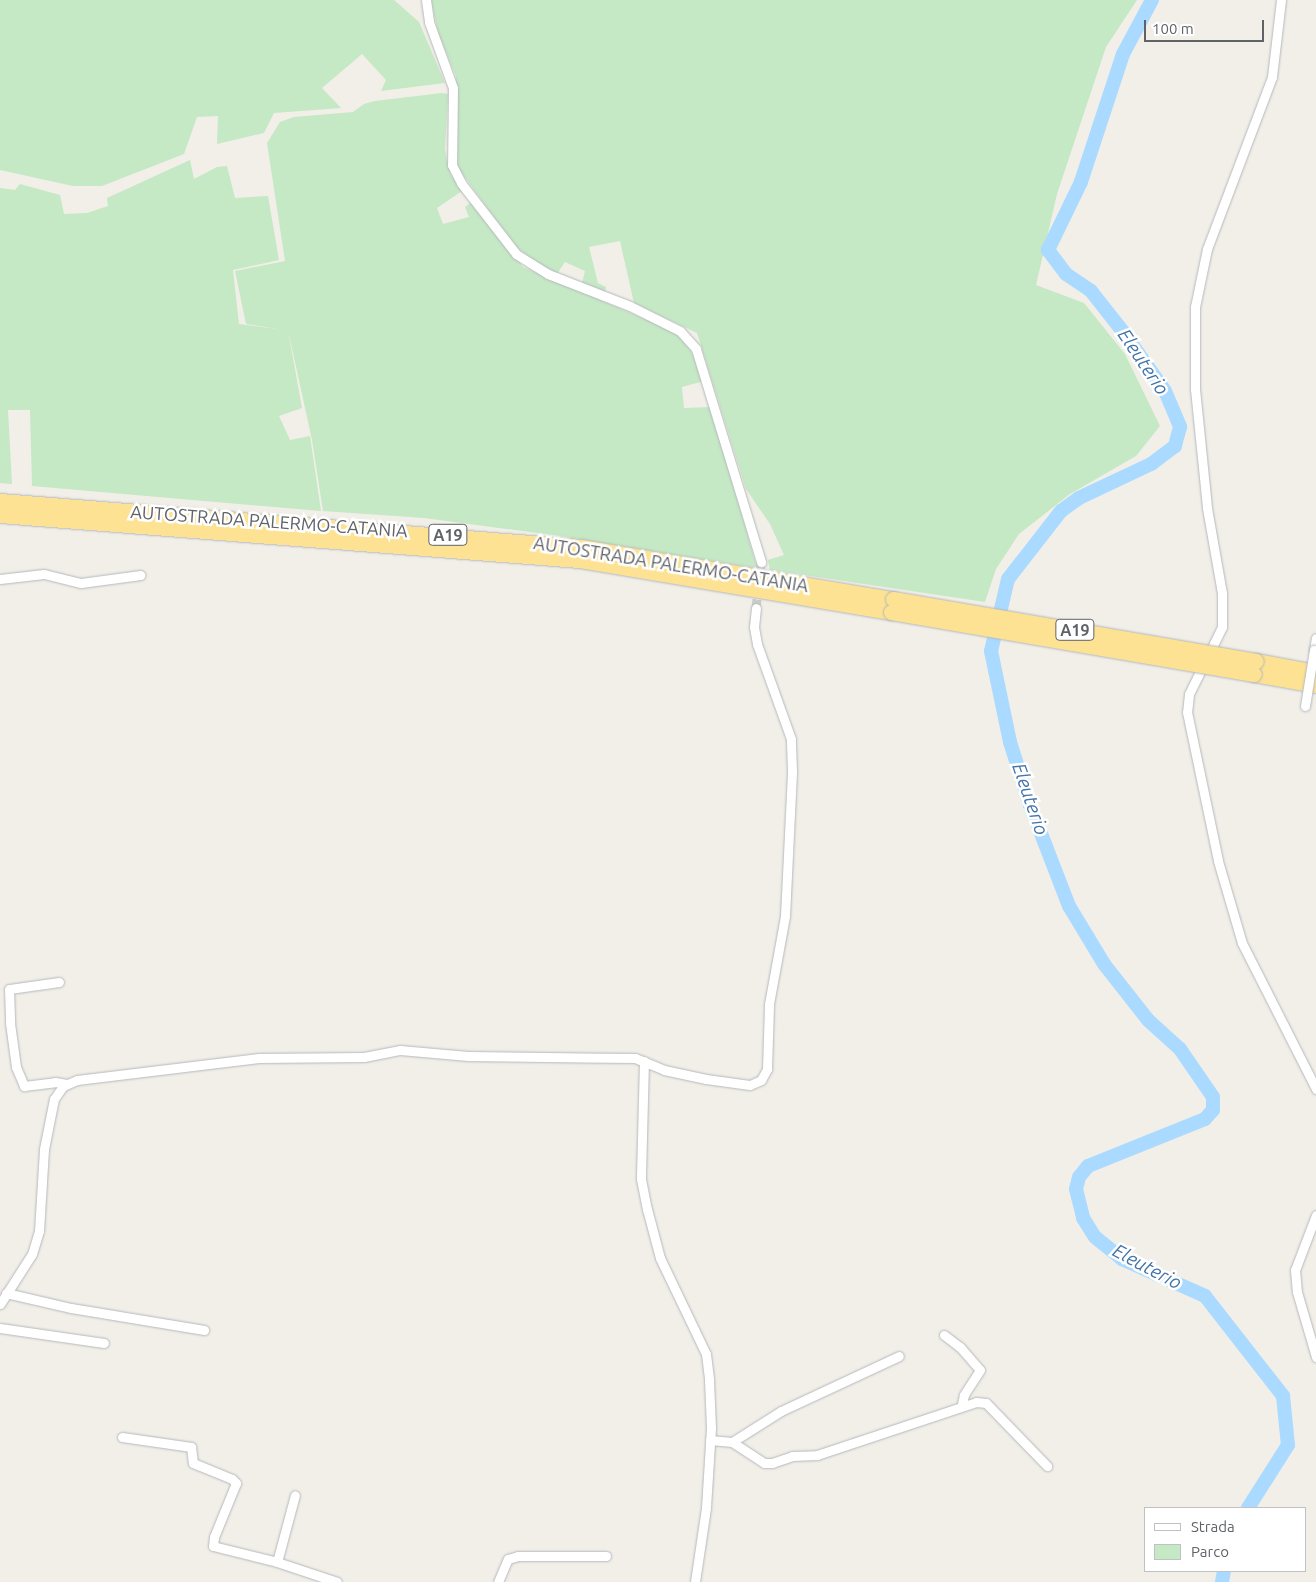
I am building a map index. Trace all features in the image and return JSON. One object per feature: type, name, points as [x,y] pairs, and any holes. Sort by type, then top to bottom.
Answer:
[{"type":"highway","name":"AUTOSTRADA PALERMO-CATANIA","points":[[0,501],[580,547],[892,606]]},
{"type":"highway","name":"AUTOSTRADA PALERMO-CATANIA","points":[[0,515],[580,560],[892,606]]},
{"type":"highway","name":"A19","points":[[892,606],[1255,668],[1316,685]]},
{"type":"highway","name":"A19","points":[[1255,668],[1316,672]]},
{"type":"street","points":[[426,0],[429,22],[453,88],[452,165],[460,183],[516,254],[548,274],[630,306],[680,331],[696,349],[761,562]]},
{"type":"street","points":[[1281,0],[1272,77],[1207,249],[1195,306],[1195,389],[1207,508],[1222,593],[1222,627],[1189,694],[1187,712],[1218,861],[1242,943],[1316,1089]]},
{"type":"street","points":[[0,579],[44,574],[81,583],[140,575]]},
{"type":"street","points":[[59,982],[9,989],[10,1023],[16,1066],[24,1086],[55,1082],[67,1084],[85,1079],[251,1059],[364,1057],[400,1050],[468,1056],[635,1058],[664,1070],[698,1078],[750,1085],[761,1080],[767,1069],[768,1004],[786,916],[792,739],[757,644],[754,627],[756,608]]},
{"type":"street","points":[[1306,706],[1316,638]]},
{"type":"street","points":[[644,1061],[641,1178],[660,1258],[706,1354],[710,1440],[696,1582]]},
{"type":"street","points":[[0,1304],[32,1254],[39,1231],[50,1112],[54,1099],[67,1084]]},
{"type":"street","points":[[1316,1215],[1295,1270],[1298,1292],[1316,1357]]},
{"type":"street","points":[[6,1293],[71,1308],[204,1330]]},
{"type":"street","points":[[0,1328],[104,1343]]},
{"type":"street","points":[[944,1335],[966,1352],[980,1370],[964,1395],[962,1404]]},
{"type":"street","points":[[732,1442],[781,1411],[900,1356]]},
{"type":"street","points":[[710,1440],[732,1442],[764,1463],[772,1463],[792,1456],[818,1455],[962,1404],[986,1403],[1047,1466]]},
{"type":"street","points":[[122,1437],[191,1448],[193,1462],[232,1479],[236,1483],[214,1537],[213,1546],[277,1562],[337,1582]]},
{"type":"street","points":[[277,1562],[295,1496]]},
{"type":"street","points":[[498,1582],[508,1559],[518,1556],[606,1556]]},
{"type":"green space","points":[[0,0],[394,0],[419,22],[445,83],[381,91],[386,80],[362,54],[322,88],[341,108],[274,113],[264,133],[217,144],[218,116],[197,117],[184,154],[102,186],[73,186],[0,170]]},
{"type":"green space","points":[[431,0],[1137,0],[1106,47],[1057,194],[1036,285],[1084,303],[1125,354],[1160,426],[1136,456],[1070,494],[1019,534],[996,569],[985,602],[770,570],[768,560],[784,555],[770,524],[746,489],[697,333],[634,303],[620,241],[589,247],[598,283],[606,287],[605,293],[582,283],[585,271],[565,262],[557,274],[537,263],[516,247],[458,168],[455,145],[456,76],[438,33]]},
{"type":"green space","points":[[442,93],[448,94],[445,150],[450,173],[462,191],[437,208],[443,224],[469,217],[465,207],[472,202],[523,267],[668,329],[682,338],[692,353],[704,381],[682,387],[684,408],[711,407],[757,568],[560,536],[424,518],[323,511],[312,440],[288,330],[302,408],[279,416],[290,440],[310,436],[321,511],[32,486],[30,410],[8,410],[12,484],[0,483],[0,188],[15,190],[20,184],[60,195],[64,214],[87,213],[108,206],[107,198],[190,160],[194,179],[217,167],[227,166],[235,198],[268,196],[279,260],[233,270],[239,324],[285,330],[246,324],[235,271],[285,261],[267,143],[280,122],[294,117],[353,112],[364,104],[375,101]]},
{"type":"waterway","name":"Eleuterio","points":[[1152,0],[1123,54],[1081,182],[1048,250],[1066,274],[1091,291],[1124,333],[1165,391],[1180,427],[1175,446],[1151,464],[1079,498],[1061,511],[1008,579],[991,651],[1010,742],[1030,805],[1069,906],[1104,964],[1148,1020],[1180,1049],[1213,1097],[1213,1110],[1205,1119],[1088,1166],[1079,1177],[1076,1189],[1083,1218],[1095,1237],[1122,1259],[1205,1296],[1283,1396],[1288,1445],[1249,1507]]},
{"type":"waterway","name":"Eleuterio","points":[[1222,1582],[1224,1572]]},
{"type":"tunnel","points":[[756,608],[761,562]]}]
